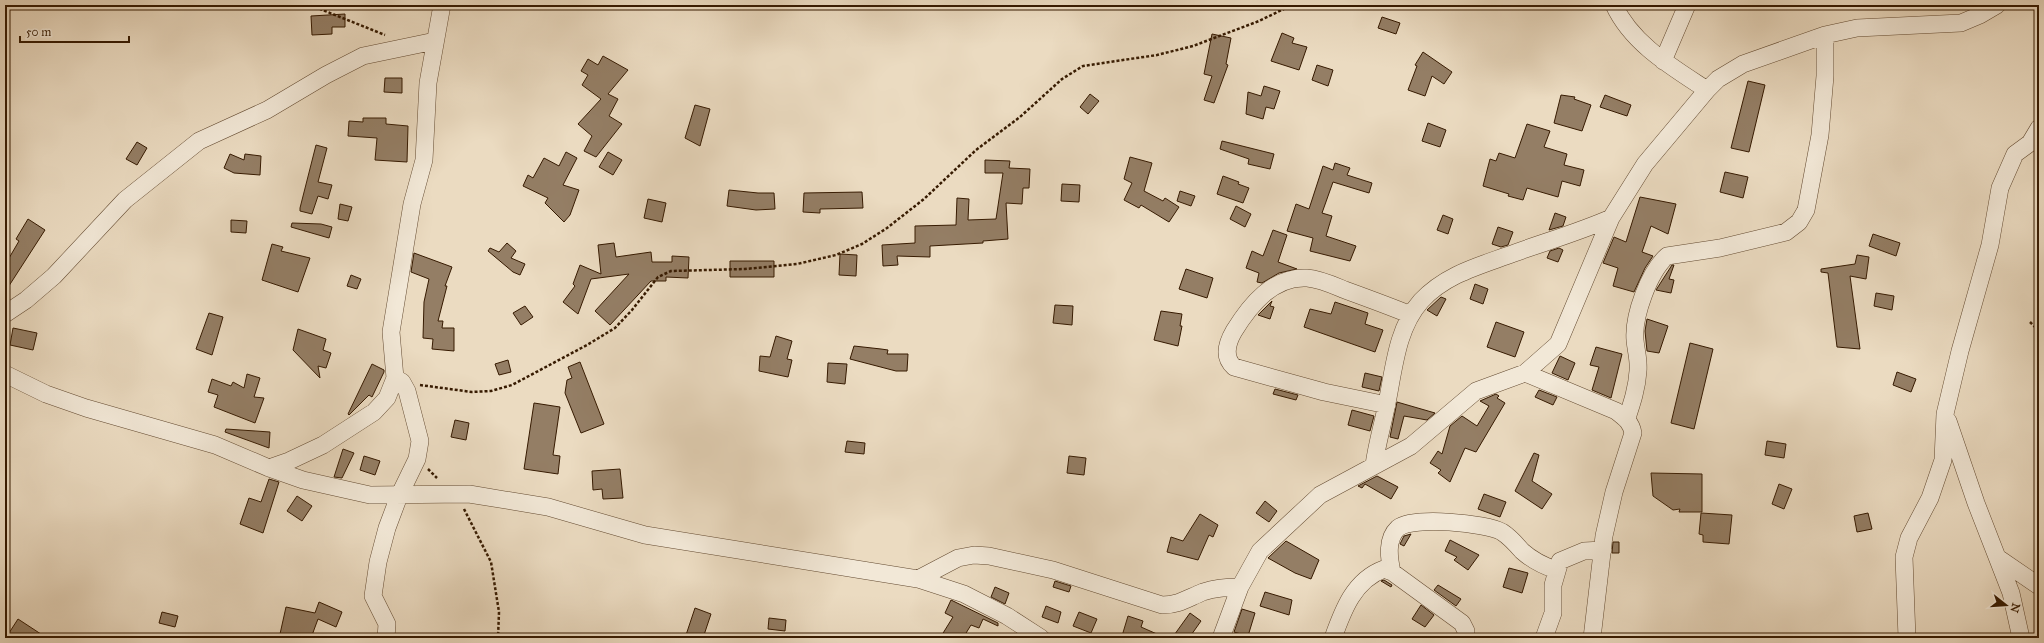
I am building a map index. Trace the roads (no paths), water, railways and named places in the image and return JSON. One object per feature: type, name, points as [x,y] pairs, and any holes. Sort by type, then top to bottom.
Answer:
[{"type":"street","points":[[386,638],[387,624],[373,596],[378,562],[387,528],[399,496],[417,459],[420,441],[414,412],[399,380],[391,332],[412,204],[424,160],[428,83],[442,5]]},
{"type":"street","points":[[1614,5],[1619,15],[1637,38],[1663,61],[1707,90]]},
{"type":"street","points":[[1663,61],[1687,5]]},
{"type":"street","points":[[1221,638],[1240,586],[1260,551],[1320,495],[1411,446],[1476,391],[1525,373],[1558,344],[1611,218],[1645,164],[1718,79],[1743,64],[1825,34],[1857,28],[1961,23],[1997,5]]},
{"type":"street","points":[[1627,418],[1634,399],[1638,370],[1638,353],[1635,341],[1636,321],[1644,297],[1661,262],[1667,256],[1720,248],[1786,232],[1799,222],[1806,210],[1820,135],[1825,76],[1825,34]]},
{"type":"street","points":[[5,314],[26,300],[54,276],[125,200],[199,141],[267,110],[326,75],[363,56],[409,45],[435,41]]},
{"type":"street","points":[[1908,638],[1904,557],[1909,538],[1930,498],[1943,460],[1945,414],[1960,351],[1990,245],[2000,188],[2015,154],[2030,143],[2039,128]]},
{"type":"street","points":[[1374,465],[1378,436],[1387,405],[1401,335],[1411,315],[1421,301],[1438,286],[1464,270],[1580,231],[1611,218]]},
{"type":"street","points":[[1387,405],[1324,392],[1234,366],[1229,362],[1227,356],[1228,340],[1258,299],[1274,286],[1291,279],[1307,278],[1328,284],[1411,315]]},
{"type":"street","points":[[1525,373],[1616,411],[1627,418],[1632,426],[1633,433],[1614,492],[1604,536],[1592,638]]},
{"type":"street","points":[[5,374],[46,394],[86,408],[215,445],[269,468],[303,480],[370,496],[469,494],[548,507],[645,535],[918,579],[970,597],[1007,616],[1041,638]]},
{"type":"street","points":[[269,468],[289,461],[323,445],[374,412],[387,398],[399,380]]},
{"type":"street","points":[[1945,414],[1976,503],[2011,593],[2022,638]]},
{"type":"street","points":[[1392,572],[1389,559],[1389,548],[1392,537],[1398,528],[1404,525],[1440,522],[1489,527],[1502,532],[1536,561],[1556,570]]},
{"type":"street","points":[[1544,638],[1553,613],[1553,585],[1556,570],[1560,561],[1571,555],[1584,551],[1603,550]]},
{"type":"street","points":[[918,579],[958,558],[974,555],[1013,560],[1053,570],[1162,605],[1173,605],[1203,592],[1227,586],[1240,586]]},
{"type":"street","points":[[1998,558],[2039,586]]},
{"type":"street","points":[[1333,638],[1352,594],[1365,580],[1384,569],[1392,572],[1462,623],[1466,631],[1466,638]]}]
